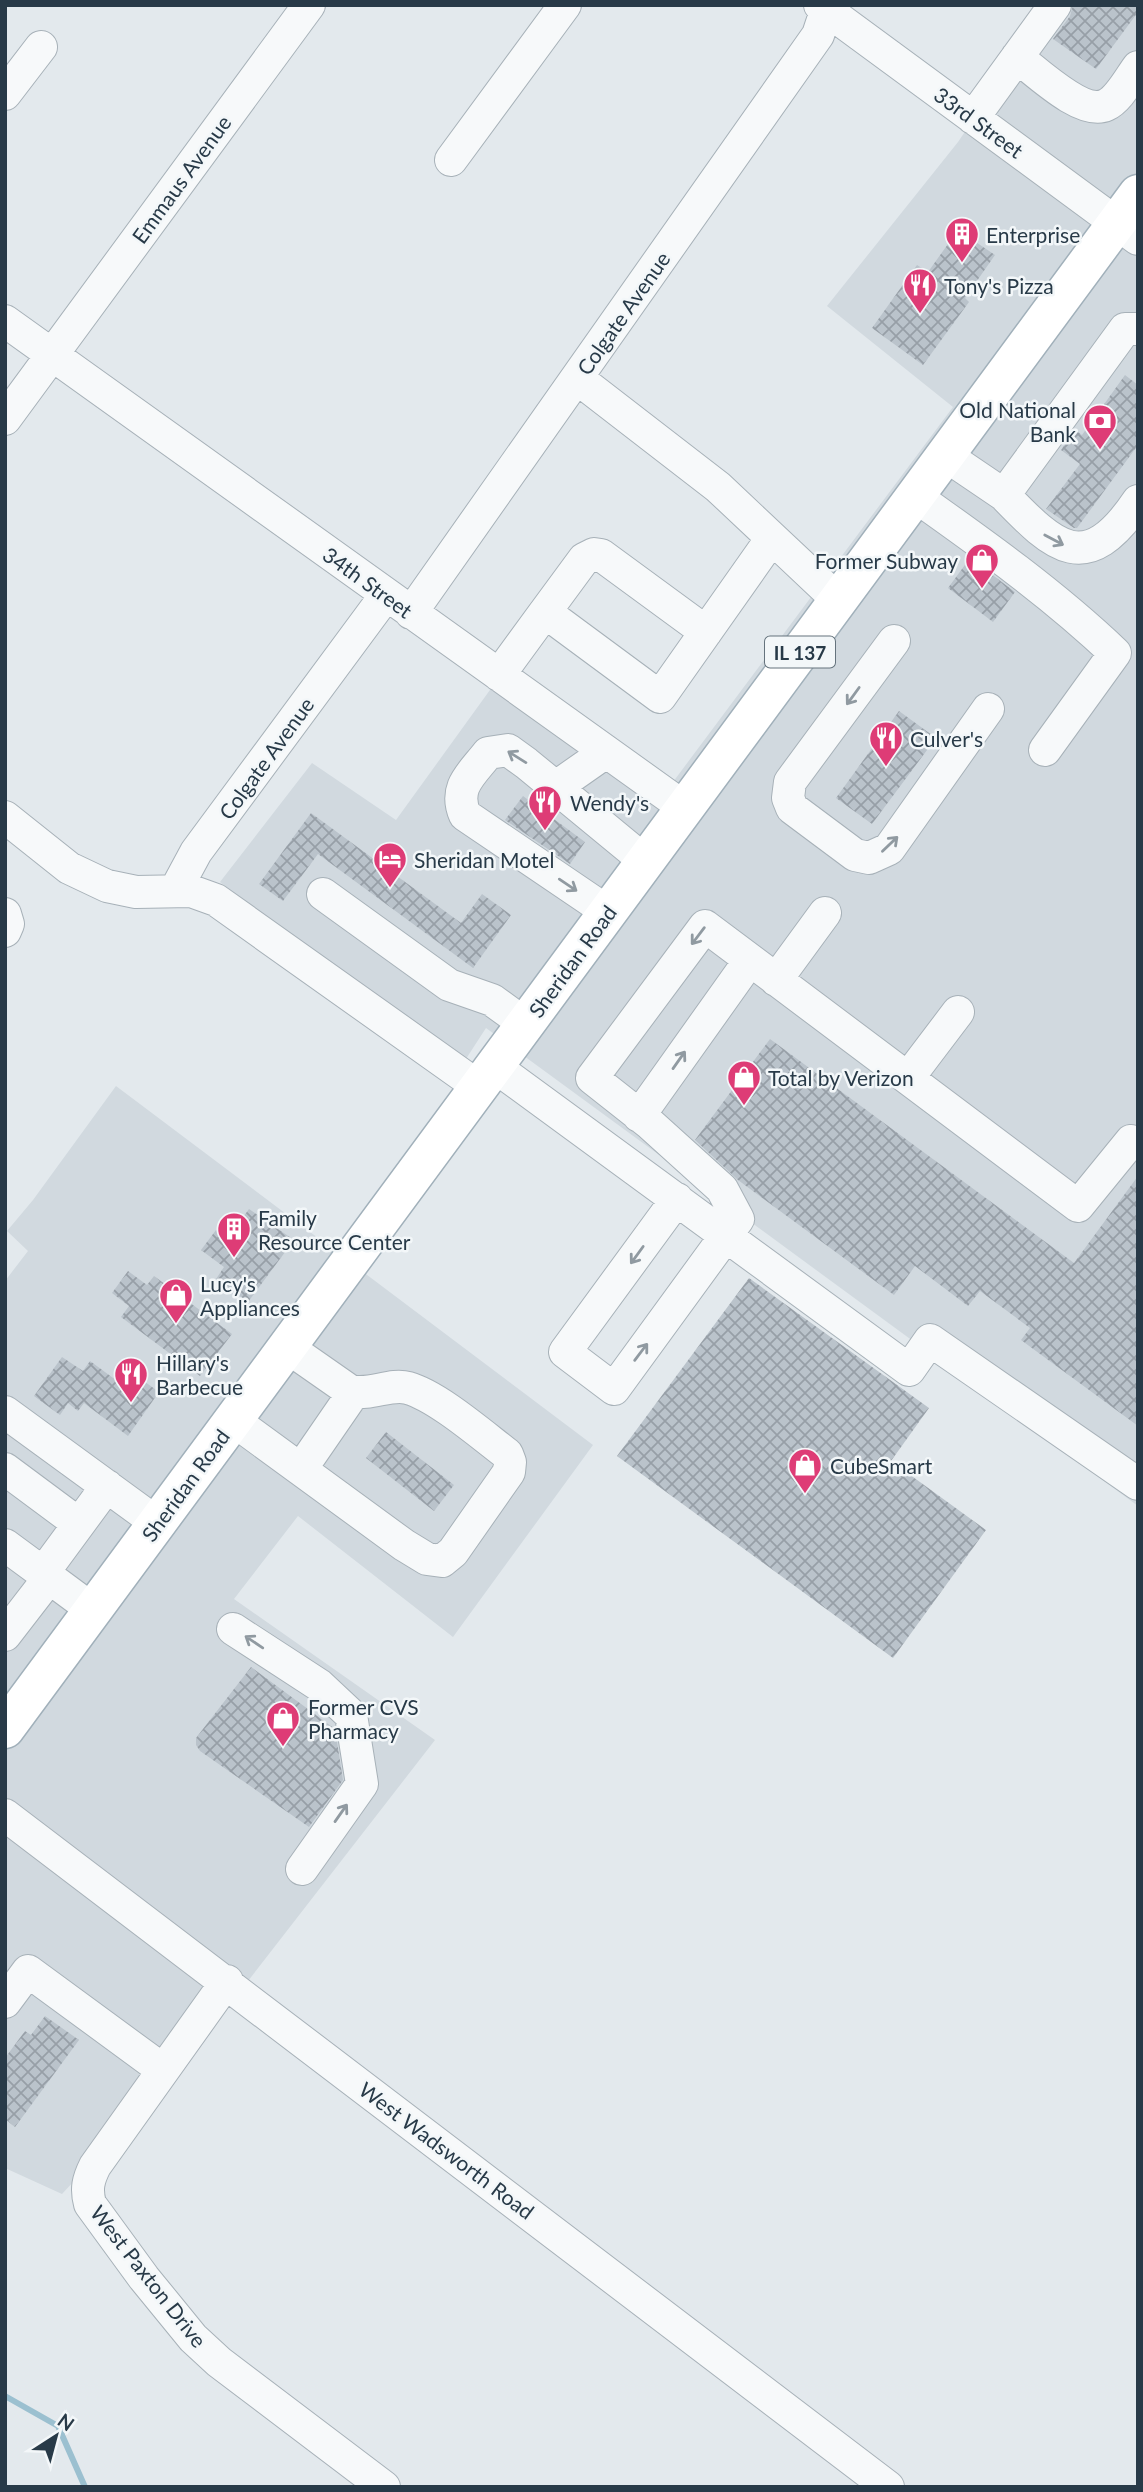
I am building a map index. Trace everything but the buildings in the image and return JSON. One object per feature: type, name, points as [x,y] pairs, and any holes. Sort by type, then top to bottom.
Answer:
[{"type":"main road","name":"Sheridan Road","points":[[5,1729],[945,455],[1131,219]]},
{"type":"street","name":"Emmaus Avenue","points":[[5,419],[309,5]]},
{"type":"street","points":[[451,160],[565,5]]},
{"type":"street","points":[[973,118],[1055,5]]},
{"type":"street","name":"33rd Street","points":[[824,7],[973,118],[1131,219]]},
{"type":"street","name":"Colgate Avenue","points":[[411,613],[818,36],[824,7]]},
{"type":"street","points":[[5,94],[41,47]]},
{"type":"street","points":[[1017,57],[1079,103],[1093,108],[1108,104],[1138,67]]},
{"type":"street","name":"34th Street","points":[[5,321],[685,808]]},
{"type":"street","points":[[1004,495],[1125,329],[1138,329]]},
{"type":"street","points":[[577,378],[718,486],[838,600]]},
{"type":"street","points":[[945,455],[1004,495],[1045,536],[1064,546],[1084,548],[1106,537],[1138,501]]},
{"type":"street","points":[[915,496],[1020,571],[1115,653],[1045,750]]},
{"type":"street","points":[[545,612],[660,697],[772,538]]},
{"type":"street","points":[[499,676],[584,559],[594,554],[601,555],[706,632]]},
{"type":"street","name":"Colgate Avenue","points":[[175,891],[196,852],[386,595]]},
{"type":"street","points":[[894,641],[790,782],[788,798],[792,808],[855,855],[869,858],[889,849],[988,709]]},
{"type":"street","points":[[608,912],[465,815],[459,802],[463,784],[488,753],[508,750],[645,862]]},
{"type":"street","points":[[556,787],[606,752]]},
{"type":"street","points":[[7,822],[69,868],[107,886],[136,891],[191,891],[216,900],[677,1199],[909,1370],[930,1340],[1138,1484]]},
{"type":"street","points":[[323,894],[449,985],[492,1000],[525,1024]]},
{"type":"street","points":[[776,980],[825,913]]},
{"type":"street","points":[[5,914],[8,924],[5,931]]},
{"type":"street","points":[[677,1199],[565,1352],[614,1389],[738,1219],[722,1189],[592,1078],[705,926],[1078,1206],[1131,1141]]},
{"type":"street","points":[[639,1116],[750,960]]},
{"type":"street","points":[[908,1078],[958,1012]]},
{"type":"street","points":[[233,1420],[427,1559],[442,1561],[453,1552],[509,1472],[507,1454],[434,1401],[407,1387],[360,1394],[354,1392],[287,1347]]},
{"type":"street","points":[[302,1469],[354,1392]]},
{"type":"street","points":[[6,1414],[158,1522]]},
{"type":"street","points":[[5,1469],[79,1524]]},
{"type":"street","points":[[5,1635],[107,1486]]},
{"type":"street","points":[[5,1545],[93,1610]]},
{"type":"street","points":[[233,1629],[319,1685],[351,1715],[362,1784],[302,1869]]},
{"type":"street","name":"West Wadsworth Road","points":[[5,1815],[888,2487]]},
{"type":"street","name":"West Paxton Drive","points":[[226,1981],[95,2166],[88,2179],[86,2191],[90,2204],[144,2278],[193,2338],[219,2362],[384,2487]]},
{"type":"street","points":[[11,1982],[163,2070]]},
{"type":"shaded area","points":[[1051,5],[1138,5],[1138,1506],[486,1028],[462,1065],[220,882],[312,763],[396,820],[508,665],[670,786],[953,407],[827,306],[958,142]]},
{"type":"shaded area","points":[[116,1086],[593,1445],[453,1637],[298,1516],[234,1599],[435,1740],[193,2052],[62,2194],[5,2168],[5,1281],[28,1251],[7,1231],[33,1200]]},
{"type":"waterway","points":[[5,2396],[58,2426],[85,2487]]},
{"type":"place","name":"Enterprise","points":[[962,264]]},
{"type":"place","name":"Tony's Pizza","points":[[920,315]]},
{"type":"place","name":"Old National Bank","points":[[1100,451]]},
{"type":"place","name":"Former Subway","points":[[982,590]]},
{"type":"place","name":"Culver's","points":[[886,768]]},
{"type":"place","name":"Wendy's","points":[[545,832]]},
{"type":"place","name":"Sheridan Motel","points":[[390,889]]},
{"type":"place","name":"Total by Verizon","points":[[744,1107]]},
{"type":"place","name":"Family Resource Center","points":[[234,1259]]},
{"type":"place","name":"Lucy's Appliances","points":[[176,1325]]},
{"type":"place","name":"Hillary's Barbecue","points":[[131,1404]]},
{"type":"place","name":"CubeSmart","points":[[805,1495]]},
{"type":"place","name":"Former CVS Pharmacy","points":[[283,1748]]}]
